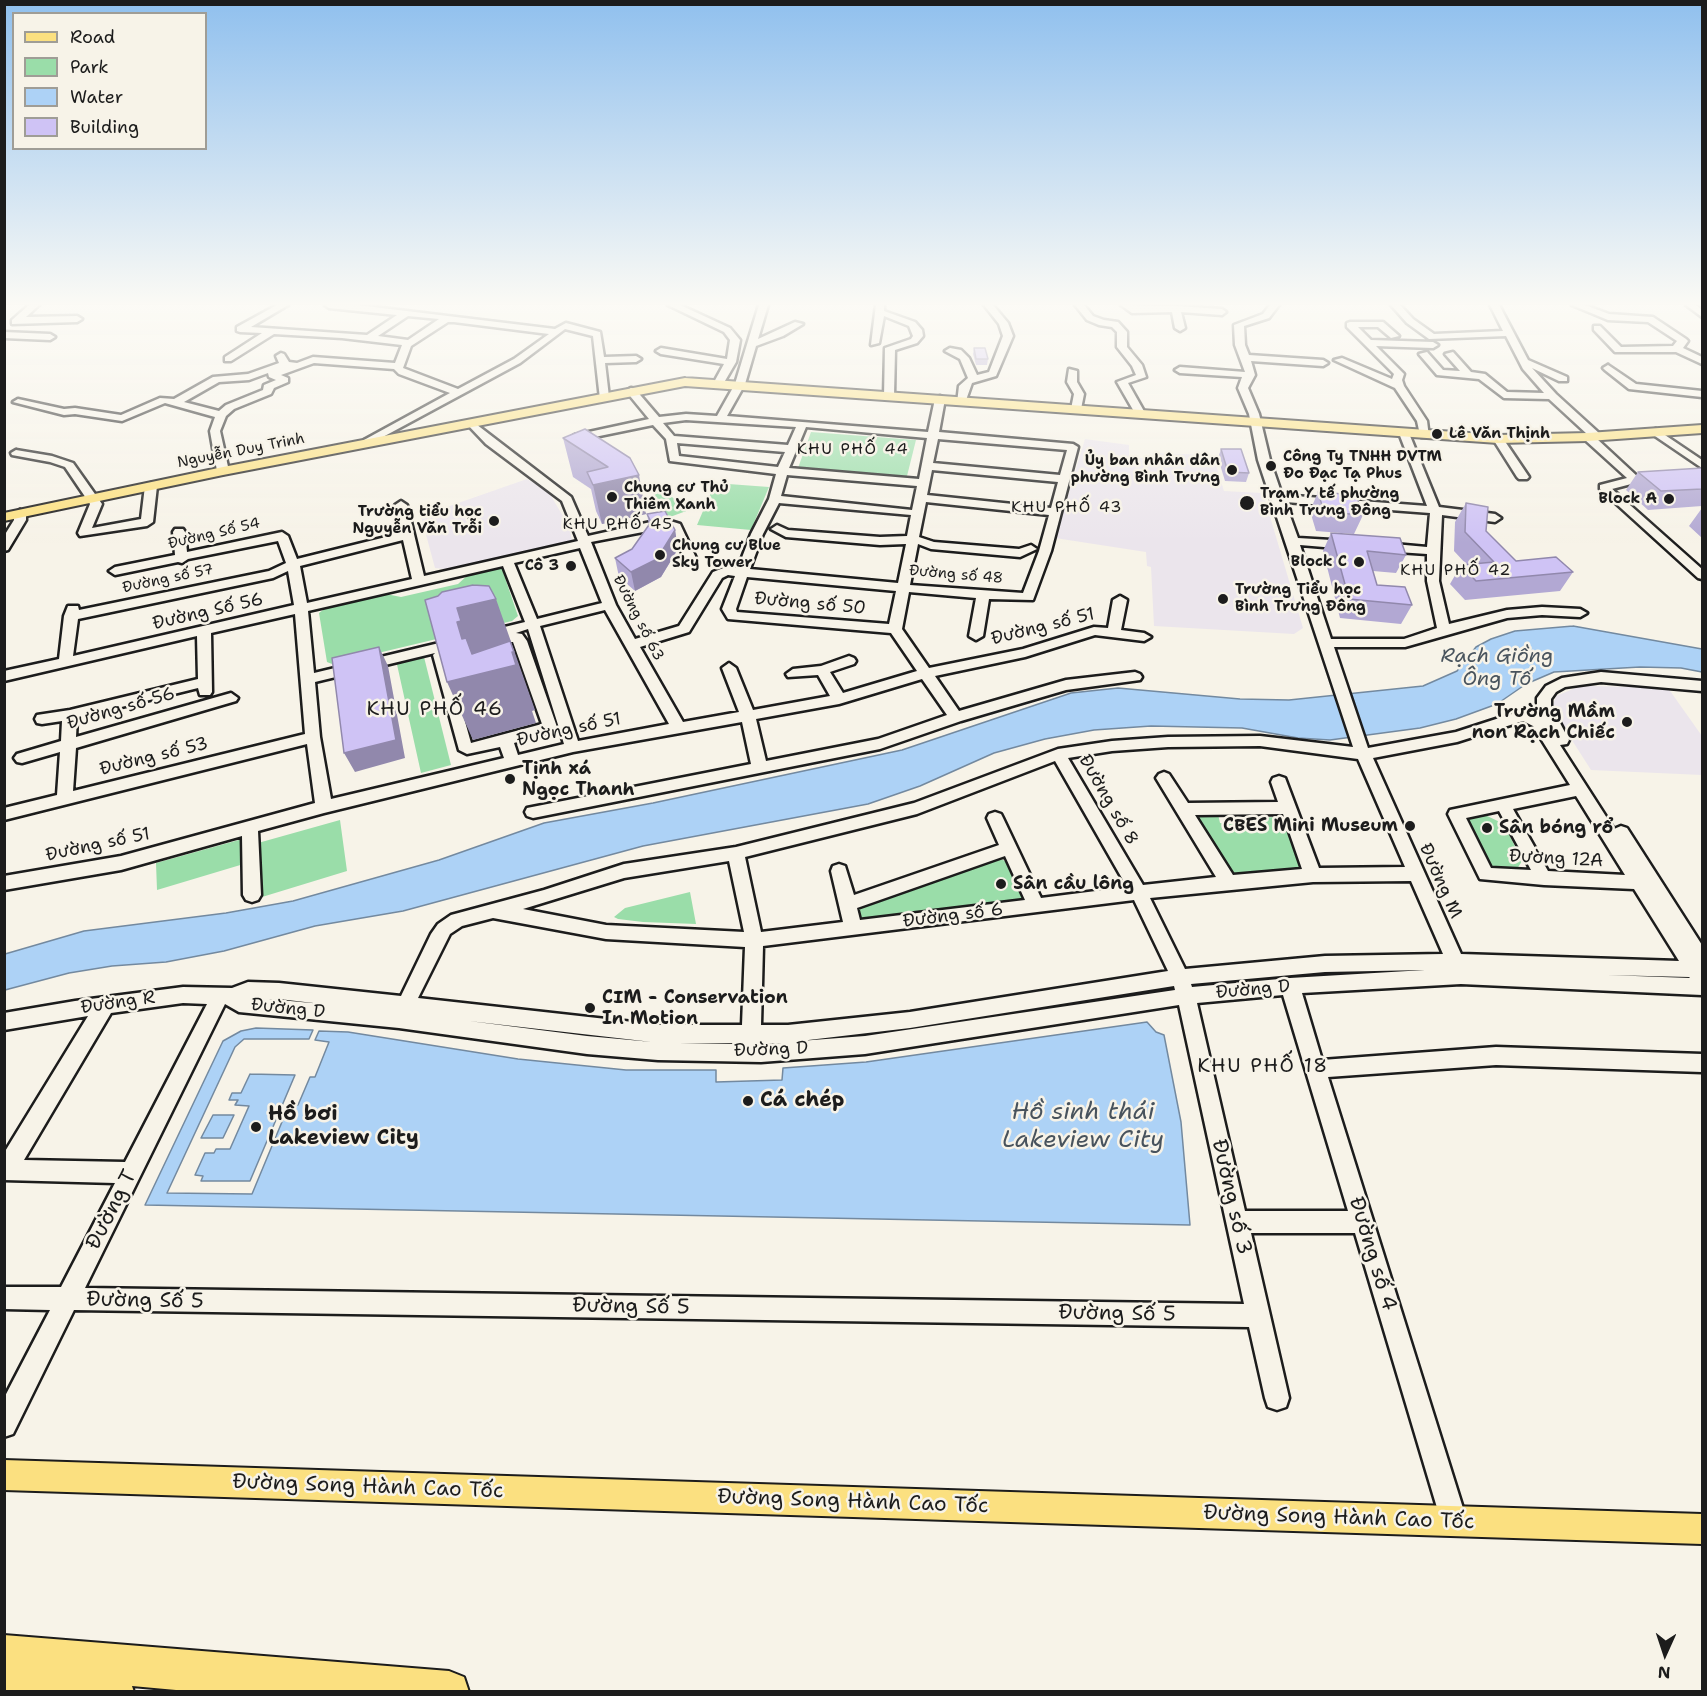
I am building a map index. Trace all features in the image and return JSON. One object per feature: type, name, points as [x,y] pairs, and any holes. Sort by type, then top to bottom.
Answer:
[{"type":"highway","points":[[4,1655],[449,1692]]},
{"type":"highway","points":[[4,1688],[114,1692]]},
{"type":"main road","name":"Nguyễn Duy Trinh","points":[[4,517],[368,442],[672,384]]},
{"type":"main road","name":"Nguyễn Duy Trinh","points":[[742,384],[1498,439],[1702,429]]},
{"type":"main road","name":"Đường Song Hành Cao Tốc","points":[[4,1475],[1702,1529]]},
{"type":"street","points":[[175,403],[208,384]]},
{"type":"street","points":[[223,471],[215,431],[221,415],[230,407],[267,392],[268,387],[275,384]]},
{"type":"street","points":[[435,384],[456,392]]},
{"type":"street","points":[[368,442],[471,384]]},
{"type":"street","points":[[603,384],[604,397]]},
{"type":"street","points":[[721,418],[740,384]]},
{"type":"street","points":[[888,384],[888,396]]},
{"type":"street","points":[[961,401],[965,384]]},
{"type":"street","points":[[1073,384],[1079,394],[1076,409]]},
{"type":"street","points":[[1124,384],[1140,413]]},
{"type":"street","name":"Đường M","points":[[1245,384],[1243,388],[1254,414],[1264,460],[1327,643],[1355,735],[1458,969]]},
{"type":"street","points":[[1395,384],[1399,386],[1422,421],[1425,435]]},
{"type":"street","points":[[1491,384],[1504,395],[1552,396]]},
{"type":"street","points":[[1542,384],[1635,480]]},
{"type":"street","points":[[1628,384],[1632,387],[1702,394]]},
{"type":"street","points":[[631,391],[671,439],[674,459],[919,483]]},
{"type":"street","points":[[936,399],[919,483],[920,498],[907,540],[889,628],[927,673],[956,717]]},
{"type":"street","points":[[18,402],[64,412],[75,411],[122,418],[164,400],[221,415]]},
{"type":"street","points":[[575,438],[686,417],[929,434]]},
{"type":"street","name":"Đường số 63","points":[[472,423],[490,442],[567,499],[609,605],[678,727]]},
{"type":"street","points":[[742,572],[760,527],[775,499],[782,471],[802,424]]},
{"type":"street","points":[[1656,432],[1702,465]]},
{"type":"street","points":[[1404,433],[1425,483],[1433,510]]},
{"type":"street","points":[[907,540],[908,512],[927,466],[929,434]]},
{"type":"street","name":"Đường số 48","points":[[631,645],[684,629],[717,575],[726,571],[1028,597],[1045,551],[1073,447],[929,434]]},
{"type":"street","points":[[671,439],[793,449]]},
{"type":"street","points":[[1498,439],[1523,477]]},
{"type":"street","points":[[16,453],[52,459],[69,465],[93,498],[95,509],[84,533],[147,522],[151,486]]},
{"type":"street","points":[[927,466],[1066,479]]},
{"type":"street","points":[[1664,481],[1635,480],[1604,487],[1702,575]]},
{"type":"street","points":[[920,498],[1056,512]]},
{"type":"street","points":[[1277,498],[1433,510],[1495,518]]},
{"type":"street","points":[[775,499],[908,512]]},
{"type":"street","points":[[402,505],[419,580]]},
{"type":"street","points":[[1433,510],[1429,514],[1430,607],[1444,630]]},
{"type":"street","points":[[4,548],[20,520],[20,514]]},
{"type":"street","name":"Đường Số 56","points":[[4,676],[204,632],[664,523],[676,527],[690,558]]},
{"type":"street","points":[[760,527],[845,538],[880,541],[907,540],[931,545],[1020,553],[1031,549],[1045,551]]},
{"type":"street","points":[[179,532],[182,559]]},
{"type":"street","points":[[293,564],[410,535]]},
{"type":"street","name":"Đường Số 54","points":[[115,572],[282,536],[293,564],[301,608]]},
{"type":"street","points":[[1293,541],[1430,551]]},
{"type":"street","points":[[507,560],[533,624],[573,747]]},
{"type":"street","name":"Đường số 57","points":[[65,663],[72,612],[273,574],[293,564]]},
{"type":"street","name":"Đường số 50","points":[[742,572],[729,609],[733,616],[889,628]]},
{"type":"street","points":[[976,636],[982,594]]},
{"type":"street","points":[[1114,632],[1120,600]]},
{"type":"street","points":[[550,746],[509,752],[467,749],[464,746],[440,655],[533,624],[609,605]]},
{"type":"street","points":[[301,608],[313,737],[324,807]]},
{"type":"street","points":[[1327,643],[1405,643],[1420,640],[1444,630],[1507,614],[1542,611],[1580,613]]},
{"type":"street","name":"Đường số 51","points":[[4,883],[121,863],[324,807],[509,752],[573,747],[839,699],[927,673],[1025,653],[1094,631],[1144,637]]},
{"type":"street","points":[[204,632],[206,705]]},
{"type":"street","points":[[309,679],[490,638],[517,637],[550,727],[509,752]]},
{"type":"street","points":[[793,674],[822,670],[849,661]]},
{"type":"street","points":[[729,668],[748,716],[760,768]]},
{"type":"street","points":[[822,670],[839,699]]},
{"type":"street","points":[[533,678],[549,674]]},
{"type":"street","points":[[533,812],[880,744],[956,717],[1066,685],[1135,676]]},
{"type":"street","points":[[1700,970],[1560,737],[1544,706],[1544,698],[1551,689],[1562,683],[1601,676],[1702,686]]},
{"type":"street","points":[[42,719],[70,715],[204,682]]},
{"type":"street","name":"Đường số 56","points":[[22,758],[231,698]]},
{"type":"street","points":[[65,799],[70,715]]},
{"type":"street","points":[[402,1013],[444,929],[457,920],[544,897],[624,872],[736,853],[917,808],[1058,754],[1113,746],[1168,742],[1260,741],[1364,754],[1457,737],[1524,715],[1538,722],[1638,882],[1700,970]]},
{"type":"street","name":"Đường số 53","points":[[4,814],[313,737]]},
{"type":"street","name":"Đường số 8","points":[[1058,754],[1138,892],[1183,986]]},
{"type":"street","points":[[1164,778],[1228,882]]},
{"type":"street","points":[[1279,782],[1313,875]]},
{"type":"street","name":"Đường 12A","points":[[1581,789],[1456,814],[1486,874],[1638,882]]},
{"type":"street","points":[[1503,805],[1544,878]]},
{"type":"street","points":[[1183,809],[1288,808]]},
{"type":"street","points":[[995,818],[1036,905]]},
{"type":"street","points":[[250,828],[252,895]]},
{"type":"street","points":[[848,904],[1009,848]]},
{"type":"street","points":[[736,853],[754,940],[751,1043]]},
{"type":"street","points":[[839,871],[853,927]]},
{"type":"street","name":"Đường số 6","points":[[492,911],[606,932],[754,940],[1228,882],[1313,875],[1416,874]]},
{"type":"street","points":[[544,897],[542,913],[549,922]]},
{"type":"street","name":"Đường D","points":[[226,996],[240,1004],[402,1013],[587,1045],[658,1051],[751,1043],[864,1045],[1183,986],[1325,964],[1458,969],[1700,970]]},
{"type":"street","name":"Đường D","points":[[1183,986],[1290,986],[1458,969],[1702,987]]},
{"type":"street","name":"Đường số 3","points":[[1183,986],[1277,1398]]},
{"type":"street","name":"Đường số 4","points":[[1290,986],[1454,1521]]},
{"type":"street","name":"Đường R","points":[[4,1022],[183,995],[226,996]]},
{"type":"street","name":"Đường T","points":[[4,1425],[130,1173],[226,996]]},
{"type":"street","points":[[105,1005],[5,1170],[130,1173]]},
{"type":"street","points":[[1317,1069],[1496,1056],[1702,1063]]},
{"type":"street","points":[[1236,1222],[1362,1222]]},
{"type":"street","name":"Đường Số 5","points":[[4,1298],[1258,1316]]},
{"type":"shaded area","points":[[1085,439],[1129,445],[1129,457],[1154,459],[1152,453],[1213,455],[1224,491],[1263,493],[1303,628],[1294,634],[1154,626],[1151,567],[1147,566],[1146,552],[1055,538]]},
{"type":"shaded area","name":"Trường tiểu học Nguyễn Văn Trỗi","points":[[527,479],[548,491],[569,526],[572,541],[445,569],[435,568],[421,516]]},
{"type":"shaded area","name":"Trường Mầm non Rạch Chiếc","points":[[1578,687],[1668,688],[1702,736],[1702,775],[1591,770],[1552,709],[1556,696]]},
{"type":"green space","points":[[811,432],[916,440],[907,476],[798,468]]},
{"type":"green space","points":[[715,483],[769,487],[751,530],[697,525]]},
{"type":"green space","points":[[664,491],[689,510],[670,517],[646,498]]},
{"type":"green space","points":[[496,568],[502,569],[518,616],[512,621],[332,664],[327,662],[319,613],[327,607],[386,594],[401,597],[458,584],[469,574]]},
{"type":"green space","points":[[423,653],[451,765],[421,773],[396,660]]},
{"type":"green space","points":[[1200,814],[1218,814],[1220,823],[1245,825],[1252,819],[1273,817],[1289,823],[1303,866],[1302,870],[1240,878],[1230,874],[1198,822]]},
{"type":"green space","points":[[1483,814],[1504,824],[1522,861],[1517,869],[1501,870],[1487,863],[1465,817]]},
{"type":"green space","points":[[340,820],[347,871],[262,897],[258,843]]},
{"type":"green space","points":[[246,838],[247,863],[157,890],[156,863]]},
{"type":"green space","points":[[1001,859],[1009,863],[1026,896],[1023,901],[864,921],[858,914],[859,908]]},
{"type":"green space","points":[[690,892],[696,924],[643,922],[614,917],[625,908]]},
{"type":"water","name":"Rạch Giồng Ông Tố","points":[[1573,626],[1702,649],[1702,672],[1681,668],[1640,667],[1554,672],[1526,684],[1497,704],[1456,719],[1420,728],[1330,740],[1298,738],[1242,728],[1151,726],[1094,730],[1045,739],[994,753],[920,786],[868,804],[643,846],[403,911],[315,926],[224,951],[166,962],[112,966],[69,973],[5,990],[5,954],[84,931],[226,913],[293,901],[439,860],[544,823],[653,803],[902,750],[1071,693],[1118,688],[1240,699],[1289,700],[1423,686],[1457,671],[1476,647],[1491,639],[1515,631]]},
{"type":"water","name":"Hồ sinh thái Lakeview City","points":[[1147,1022],[1156,1032],[1164,1035],[1181,1122],[1190,1225],[145,1205],[223,1041],[241,1031],[256,1028],[313,1030],[309,1039],[244,1039],[235,1047],[167,1193],[252,1194],[289,1105],[298,1105],[310,1077],[315,1077],[329,1042],[315,1040],[319,1031],[348,1032],[518,1059],[626,1070],[716,1070],[716,1082],[782,1080],[783,1068],[866,1062]]},
{"type":"water","name":"Hồ bơi Lakeview City","points":[[250,1074],[295,1075],[250,1181],[201,1181],[203,1176],[195,1175],[205,1153],[214,1153],[216,1149],[230,1149],[249,1106],[235,1105],[238,1100],[229,1100],[232,1093],[241,1093]]},
{"type":"water","points":[[213,1115],[234,1115],[223,1138],[201,1138]]},
{"type":"building","points":[[585,429],[630,458],[639,475],[593,485],[587,472],[608,467],[563,438]]},
{"type":"building","points":[[1221,449],[1241,449],[1249,473],[1228,472]]},
{"type":"building","points":[[1702,468],[1702,489],[1661,491],[1638,472]]},
{"type":"building","points":[[1318,492],[1356,495],[1363,515],[1324,512]]},
{"type":"building","points":[[1466,503],[1488,507],[1486,531],[1516,561],[1556,557],[1573,572],[1476,581],[1461,565],[1494,562],[1465,532]]},
{"type":"building","points":[[665,511],[675,530],[657,559],[631,572],[615,558],[632,549],[651,522],[647,514]]},
{"type":"building","points":[[1331,533],[1400,538],[1406,555],[1367,551],[1377,585],[1405,587],[1412,605],[1349,599]]},
{"type":"building","points":[[473,585],[489,586],[496,599],[457,608],[461,621],[457,622],[462,639],[466,638],[472,654],[510,641],[516,665],[447,682],[425,600],[438,596],[442,592]]},
{"type":"building","points":[[379,647],[396,740],[344,753],[332,658]]},
{"type":"place","name":"Lê Văn Thịnh","points":[[1437,434]]},
{"type":"place","name":"Công Ty TNHH DVTM Đo Đạc Tạ Phus","points":[[1271,466]]},
{"type":"place","name":"Ủy ban nhân dân phường Bình Trưng","points":[[1232,470]]},
{"type":"place","name":"Chung cư Thủ Thiêm Xanh","points":[[612,497]]},
{"type":"place","name":"Block A","points":[[1669,499]]},
{"type":"place","name":"Trạm Y tế phường Bình Trưng Đông","points":[[1247,503]]},
{"type":"place","name":"Trường tiểu học Nguyễn Văn Trỗi","points":[[494,521]]},
{"type":"place","name":"Chung cư Blue Sky Tower","points":[[660,555]]},
{"type":"place","name":"Block C","points":[[1359,562]]},
{"type":"place","name":"Cô 3","points":[[571,566]]},
{"type":"place","name":"Trường Tiểu học Bình Trưng Đông","points":[[1223,599]]},
{"type":"place","name":"Trường Mầm non Rạch Chiếc","points":[[1627,722]]},
{"type":"place","name":"Tịnh xá Ngọc Thanh","points":[[510,779]]},
{"type":"place","name":"CBES Mini Museum","points":[[1410,826]]},
{"type":"place","name":"Sân bóng rổ","points":[[1487,828]]},
{"type":"place","name":"Sân cầu lông","points":[[1001,884]]},
{"type":"place","name":"CIM - Conservation In Motion","points":[[590,1008]]},
{"type":"place","name":"Cá chép","points":[[748,1101]]},
{"type":"place","name":"Hồ bơi Lakeview City","points":[[256,1127]]},
{"type":"district","name":"KHU PHỐ 44","points":[[853,450]]},
{"type":"district","name":"KHU PHỐ 43","points":[[1067,508]]},
{"type":"district","name":"KHU PHỐ 45","points":[[618,525]]},
{"type":"district","name":"KHU PHỐ 42","points":[[1456,571]]},
{"type":"district","name":"KHU PHỐ 46","points":[[435,710]]},
{"type":"district","name":"KHU PHỐ 18","points":[[1263,1067]]}]
